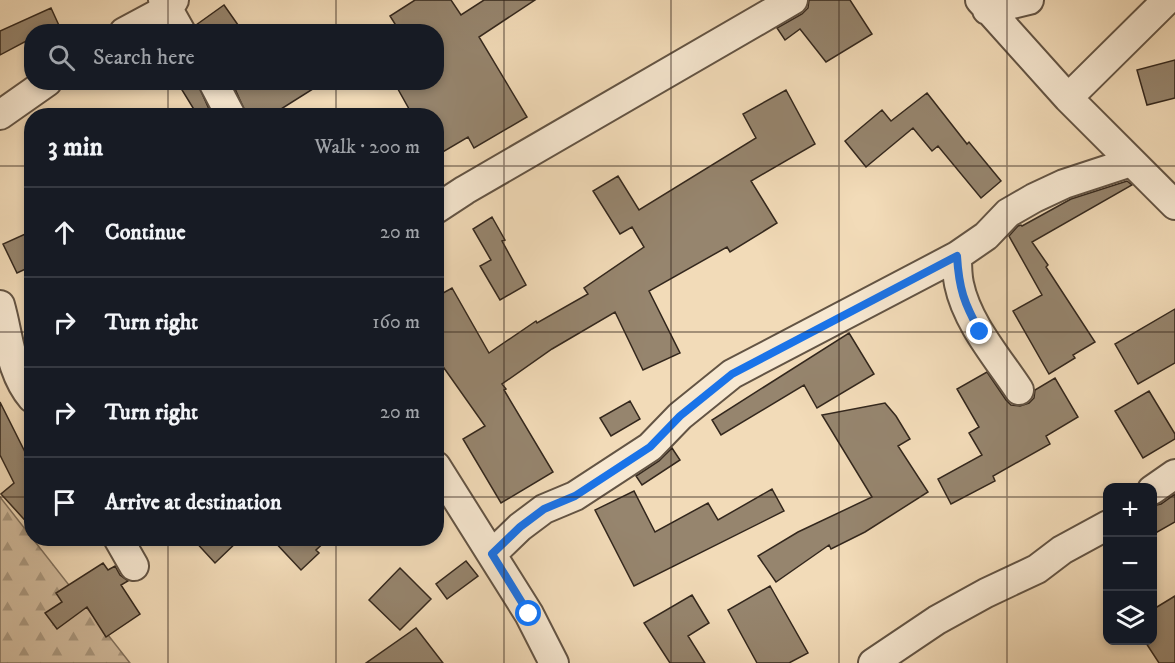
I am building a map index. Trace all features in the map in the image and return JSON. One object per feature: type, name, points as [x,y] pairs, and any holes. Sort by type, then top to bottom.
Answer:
[{"type":"street","points":[[444,204],[793,0]]},
{"type":"street","points":[[984,5],[1029,0]]},
{"type":"street","points":[[1068,98],[1164,3]]},
{"type":"street","points":[[984,5],[1068,98],[1175,205]]},
{"type":"street","points":[[141,24],[172,10]]},
{"type":"street","points":[[0,115],[36,90]]},
{"type":"street","points":[[217,90],[227,108]]},
{"type":"street","points":[[492,554],[520,527],[544,509],[575,496],[650,447],[680,416],[732,374],[957,256],[986,236],[1008,213],[1034,198],[1064,184],[1131,162]]},
{"type":"street","points":[[957,256],[959,285],[968,310],[1019,390]]},
{"type":"street","points":[[0,304],[13,361],[24,389]]},
{"type":"street","points":[[1157,487],[1175,474]]},
{"type":"street","points":[[444,479],[529,614],[554,663]]},
{"type":"street","points":[[873,663],[937,620],[1037,569],[1062,550],[1103,527]]},
{"type":"street","points":[[123,546],[134,566]]},
{"type":"green space","points":[[0,497],[24,528],[24,546],[38,546],[130,663],[0,663]]},
{"type":"building","points":[[415,0],[451,0],[461,15],[484,0],[535,0],[479,37],[527,117],[474,148],[468,137],[444,151],[444,108],[409,108],[398,90],[444,90],[444,24],[395,24],[390,16]]},
{"type":"building","points":[[809,0],[850,0],[872,34],[826,62],[800,29],[785,40],[777,28],[802,14],[808,8]]},
{"type":"building","points":[[224,5],[237,24],[197,24]]},
{"type":"building","points":[[51,8],[58,24],[24,24],[24,42],[0,55],[0,31]]},
{"type":"building","points":[[1175,60],[1175,98],[1147,105],[1137,70]]},
{"type":"building","points":[[182,90],[201,90],[208,108],[193,108]]},
{"type":"building","points":[[236,90],[311,90],[283,108],[243,108]]},
{"type":"building","points":[[786,90],[815,144],[751,181],[777,223],[730,252],[727,247],[649,291],[680,353],[643,370],[615,312],[552,349],[502,384],[553,472],[501,503],[463,439],[485,426],[444,368],[444,292],[452,288],[489,353],[536,321],[537,323],[588,294],[584,288],[644,247],[632,227],[620,234],[593,191],[618,176],[639,210],[756,138],[743,114]]},
{"type":"building","points":[[927,93],[967,144],[969,142],[1001,181],[981,198],[938,146],[932,151],[913,128],[866,167],[845,141],[882,110],[891,121]]},
{"type":"building","points":[[1127,181],[1132,185],[1032,242],[1095,342],[1073,355],[1075,358],[1049,374],[1013,311],[1042,295],[1009,236],[1018,226],[1022,226],[1071,199]]},
{"type":"building","points":[[492,217],[526,285],[500,300],[480,266],[491,260],[473,229]]},
{"type":"building","points":[[24,235],[24,270],[17,273],[3,244]]},
{"type":"building","points":[[1175,309],[1175,363],[1138,384],[1115,344]]},
{"type":"building","points":[[849,333],[874,374],[817,408],[804,385],[721,435],[712,420]]},
{"type":"building","points":[[987,372],[1006,400],[1011,405],[1020,406],[1029,403],[1034,398],[1035,390],[1055,378],[1078,417],[1046,436],[1050,444],[993,476],[995,481],[951,504],[938,479],[982,455],[969,433],[979,427],[957,389]]},
{"type":"building","points":[[1149,391],[1175,434],[1175,439],[1143,458],[1115,411]]},
{"type":"building","points":[[630,401],[640,419],[611,436],[600,418]]},
{"type":"building","points":[[0,402],[24,450],[24,519],[1,494],[14,483],[0,455]]},
{"type":"building","points":[[885,403],[910,439],[898,446],[928,492],[865,532],[831,549],[829,545],[776,582],[758,556],[798,532],[872,497],[822,415]]},
{"type":"building","points":[[672,448],[680,460],[642,485],[636,476],[659,461]]},
{"type":"building","points":[[772,489],[784,511],[634,586],[595,510],[634,491],[655,532],[708,503],[718,520]]},
{"type":"building","points":[[1175,494],[1175,522],[1157,532],[1157,505]]},
{"type":"building","points":[[199,546],[233,546],[215,563]]},
{"type":"building","points":[[278,546],[320,546],[316,550],[319,553],[301,570]]},
{"type":"building","points":[[466,561],[478,576],[447,599],[436,584]]},
{"type":"building","points":[[103,563],[108,570],[115,566],[120,575],[128,581],[121,585],[140,614],[106,637],[87,607],[57,629],[45,613],[62,602],[56,593]]},
{"type":"building","points":[[400,568],[431,599],[400,630],[369,600]]},
{"type":"building","points":[[770,586],[808,653],[789,663],[757,663],[728,610]]},
{"type":"building","points":[[692,595],[709,623],[688,636],[705,663],[670,663],[644,623]]},
{"type":"building","points":[[1175,596],[1175,663],[1159,663],[1147,645],[1157,645],[1157,607]]},
{"type":"building","points":[[416,628],[443,663],[366,663]]},
{"type":"route","points":[[529,614],[492,554],[520,527],[544,509],[575,496],[650,447],[680,416],[732,374],[957,256],[959,285],[968,310],[980,332]]}]
